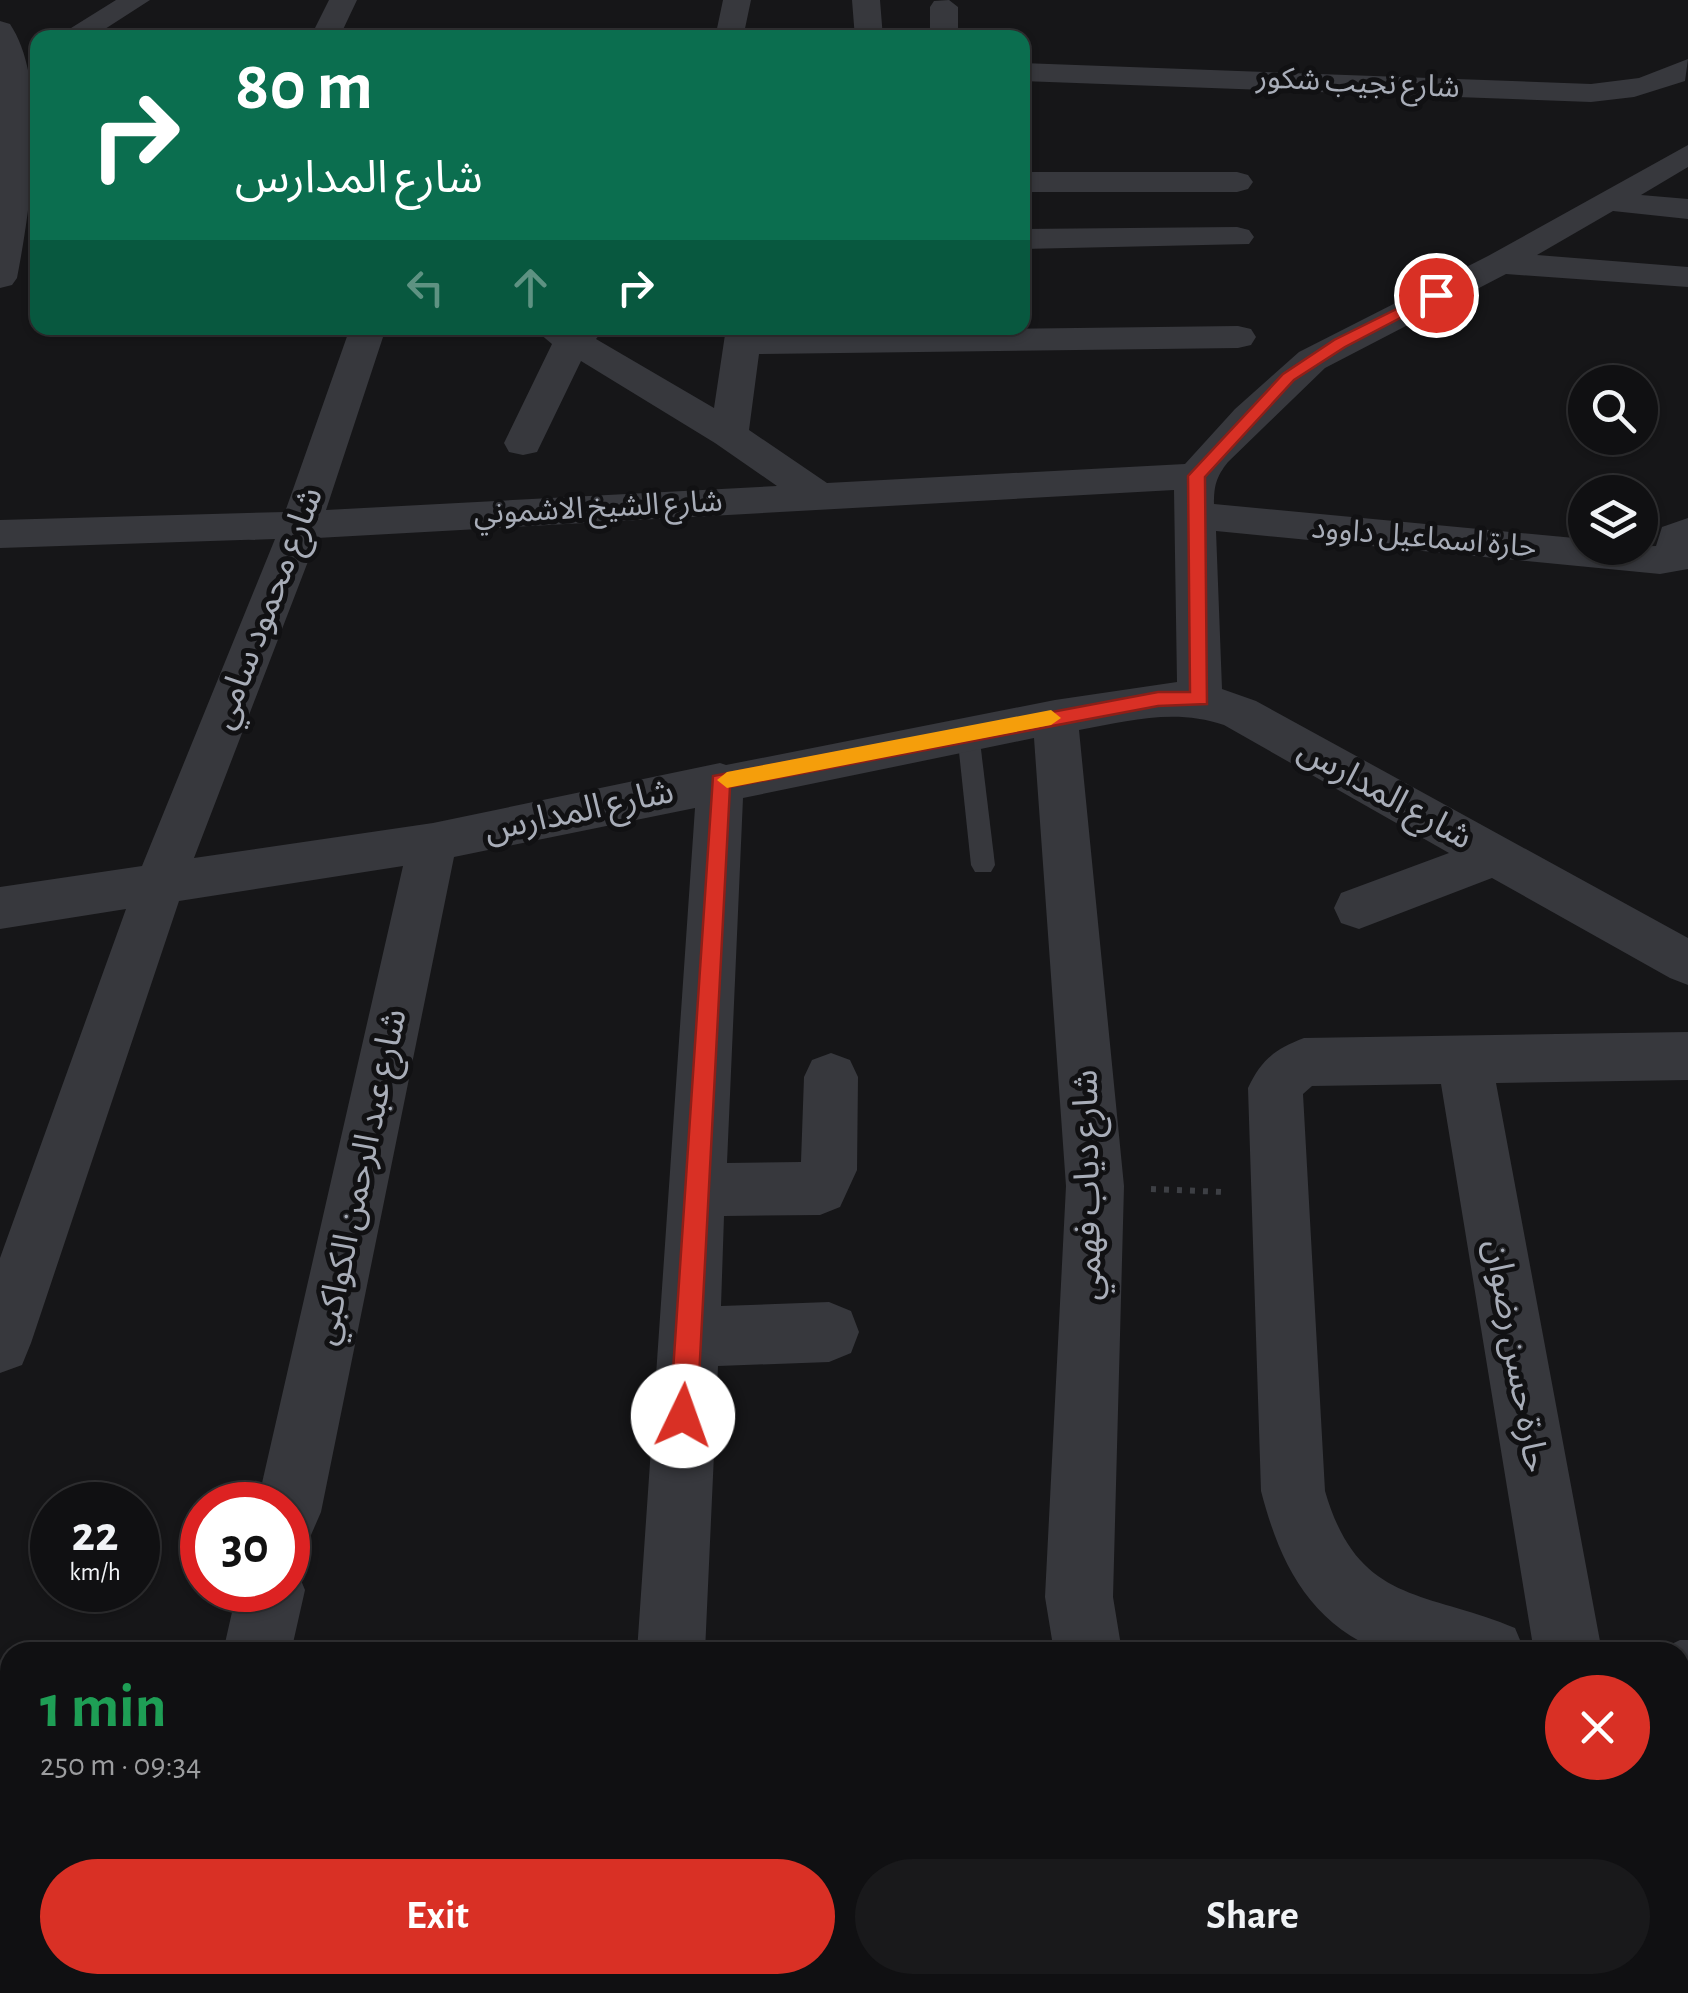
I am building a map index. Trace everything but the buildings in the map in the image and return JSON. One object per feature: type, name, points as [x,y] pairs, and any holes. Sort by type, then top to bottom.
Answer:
[{"type":"street","points":[[83,30],[136,0]]},
{"type":"street","points":[[328,30],[343,0]]},
{"type":"street","points":[[732,30],[738,0]]},
{"type":"street","points":[[866,0],[868,30]]},
{"type":"street","points":[[944,7],[944,30]]},
{"type":"street","points":[[0,30],[22,62],[16,124],[24,229],[0,278]]},
{"type":"street","name":"شارع نجيب شكور","points":[[1030,72],[1620,93],[1664,82],[1688,68]]},
{"type":"street","points":[[1200,699],[1195,496],[1288,377],[1340,344],[1500,263],[1608,201],[1672,175],[1688,154]]},
{"type":"street","points":[[1030,182],[1237,182]]},
{"type":"street","points":[[1608,201],[1688,209]]},
{"type":"street","points":[[1030,239],[1237,237]]},
{"type":"street","points":[[1500,263],[1688,277]]},
{"type":"street","name":"شارع محمود سامي","points":[[0,1344],[159,886],[301,525],[366,335]]},
{"type":"street","points":[[523,443],[569,335]]},
{"type":"street","points":[[575,335],[817,495]]},
{"type":"street","points":[[729,434],[743,335],[1238,338]]},
{"type":"street","name":"شارع الشيخ الاشموني","points":[[0,534],[301,525],[817,495],[1195,496]]},
{"type":"street","name":"حارة اسماعيل داوود","points":[[1195,496],[1660,560],[1677,558],[1676,536],[1688,532]]},
{"type":"street","name":"شارع المدارس","points":[[0,908],[433,842],[720,781],[1054,717],[1158,699],[1200,699],[1240,713],[1688,963]]},
{"type":"street","name":"شارع دياب فهمي","points":[[1054,717],[1095,1186],[1079,1597],[1086,1642]]},
{"type":"street","points":[[671,1642],[720,781]]},
{"type":"street","name":"شارع عبد الرحمن الكواكبي","points":[[294,1482],[433,842]]},
{"type":"street","points":[[1359,908],[1495,856]]},
{"type":"street","points":[[1418,1642],[1346,1597],[1318,1564],[1300,1527],[1292,1491],[1275,1088],[1286,1072],[1304,1062],[1464,1059],[1685,1065]]},
{"type":"street","name":"حارة حسن رضوان","points":[[1464,1059],[1566,1642]]},
{"type":"street","points":[[697,1190],[820,1188],[829,1170],[831,1077]]},
{"type":"street","points":[[688,1337],[829,1332]]},
{"type":"street","points":[[259,1642],[265,1612]]},
{"type":"lane","points":[[968,734],[984,865]]},
{"type":"path","points":[[1095,1186],[1278,1194]]},
{"type":"slow traffic","points":[[727,780],[1051,718]]},
{"type":"route","points":[[683,1416],[720,781],[1158,699],[1200,699],[1196,476],[1288,377],[1340,344],[1436,295]]}]
